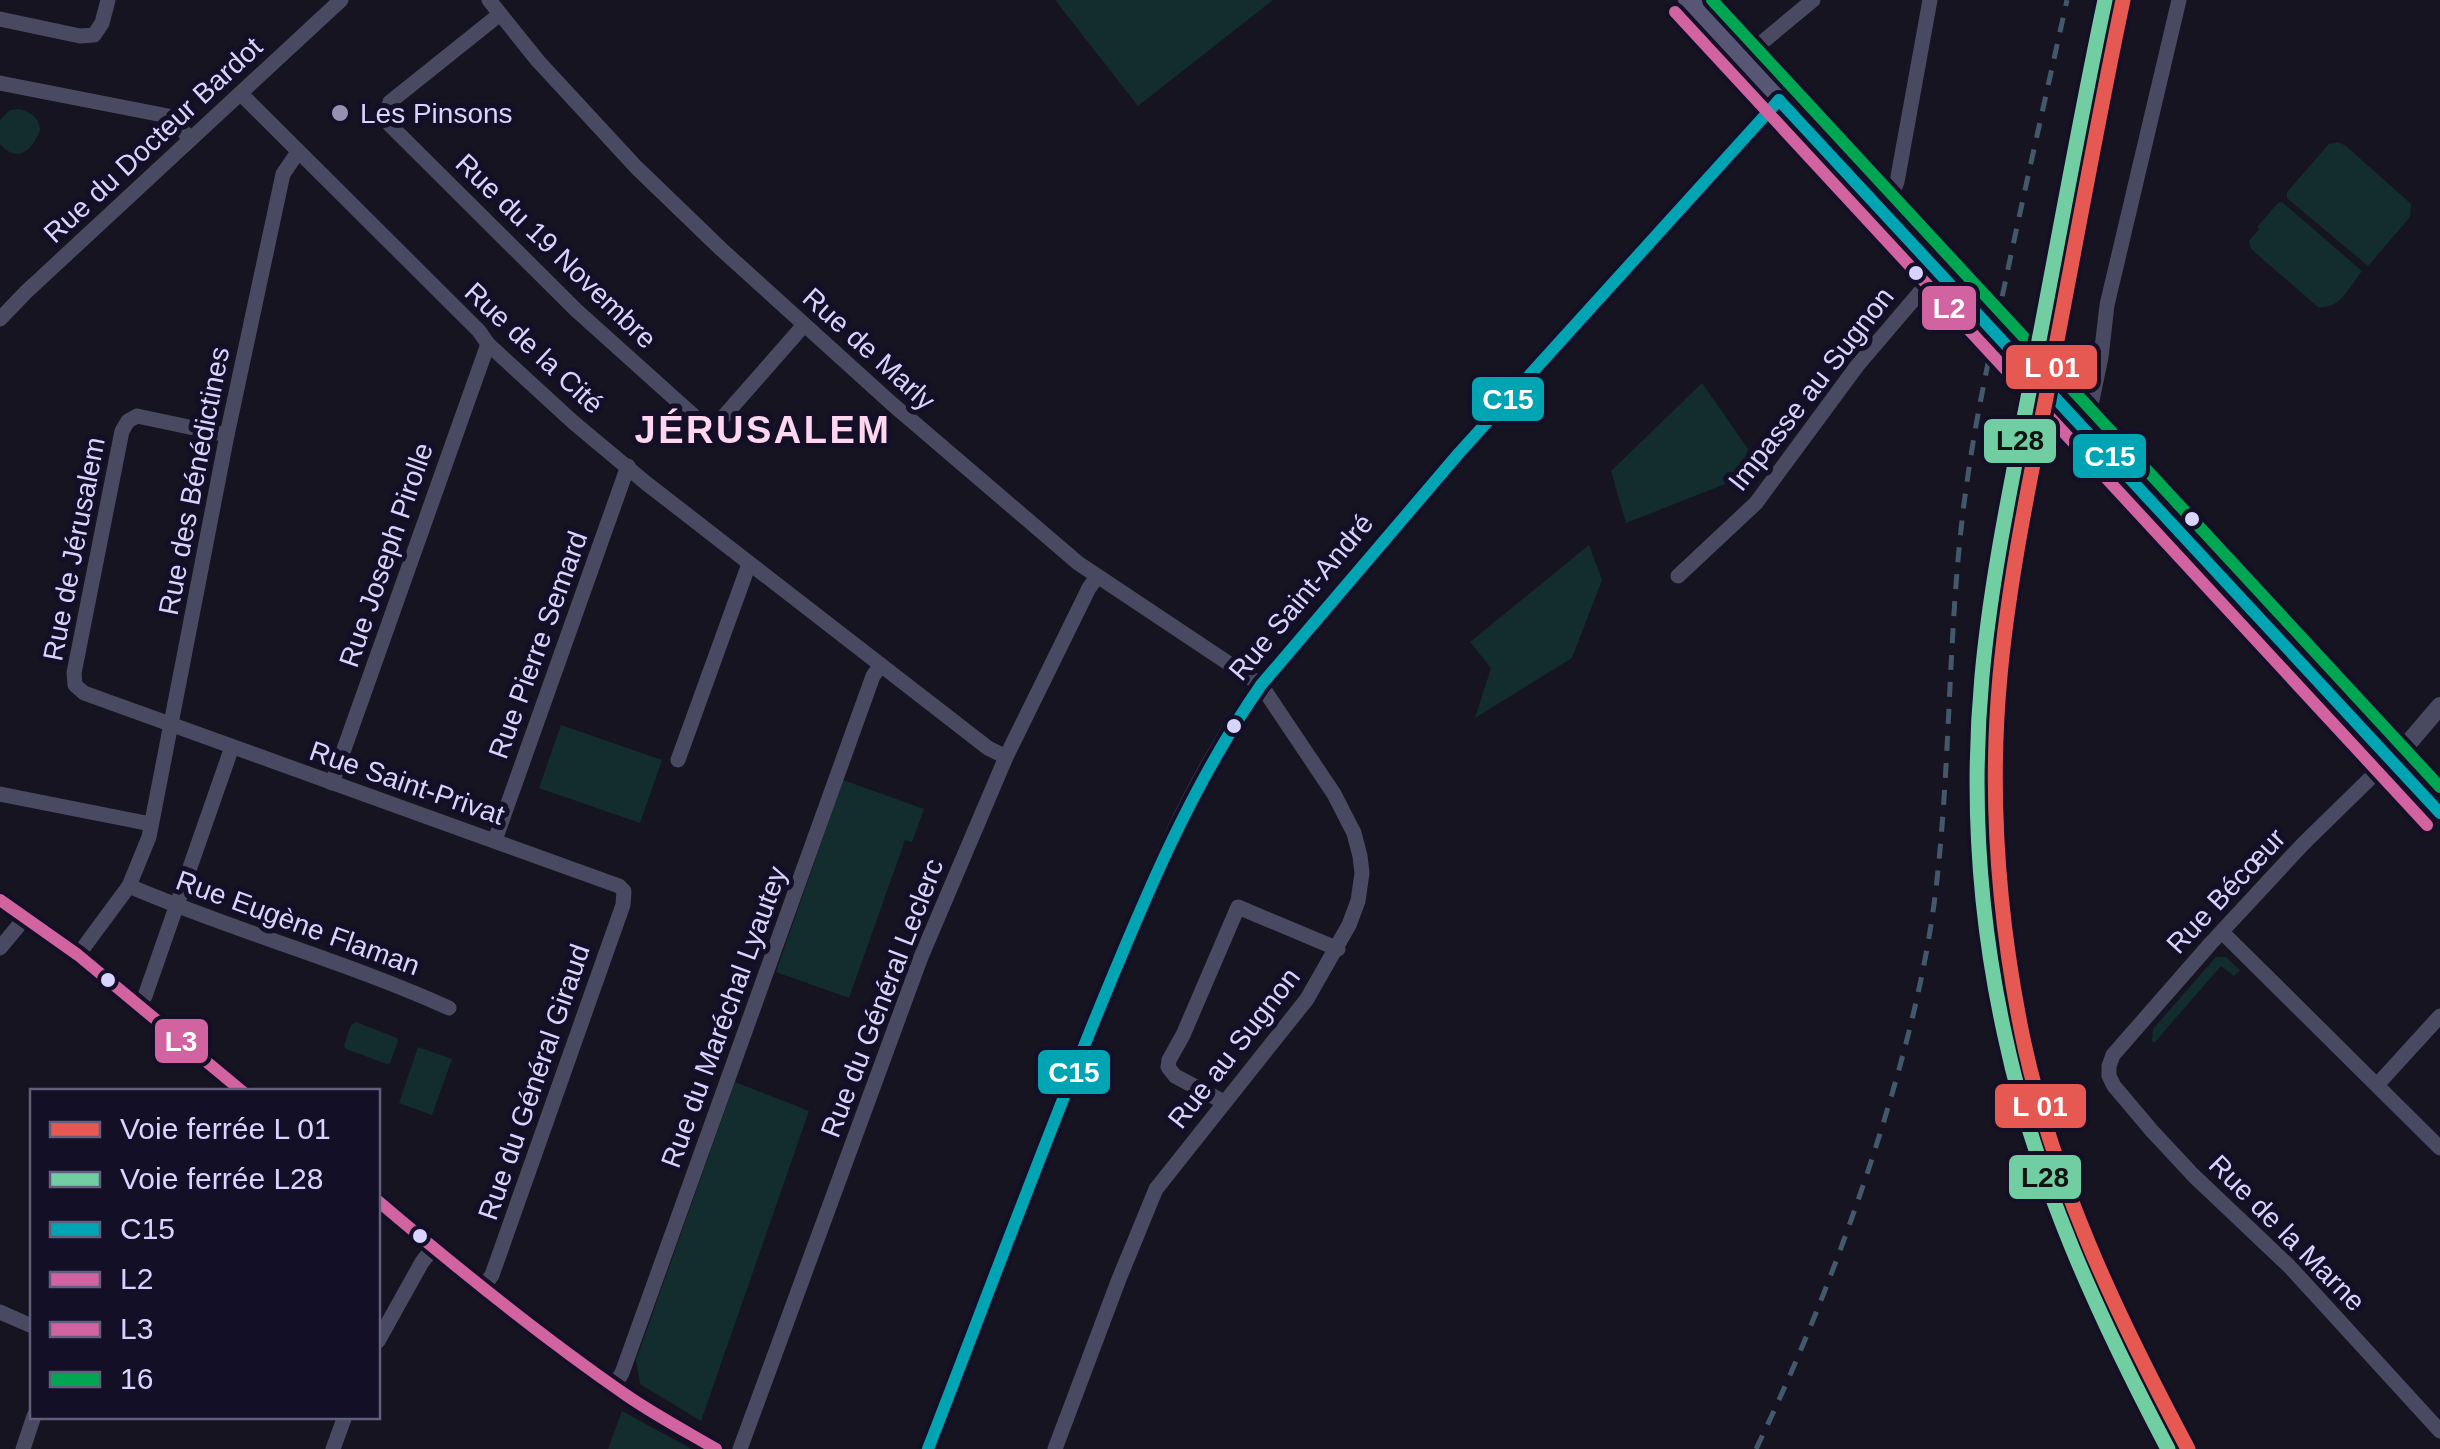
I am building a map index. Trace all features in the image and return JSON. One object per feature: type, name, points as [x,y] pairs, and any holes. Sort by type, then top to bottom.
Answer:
[{"type":"main road","points":[[1688,0],[2440,813]]},
{"type":"street","points":[[0,19],[80,36],[94,35],[108,0]]},
{"type":"street","name":"Rue de Marly","points":[[489,0],[538,61],[636,167],[804,326],[1078,563],[1261,685]]},
{"type":"street","points":[[1742,59],[1814,0]]},
{"type":"street","points":[[1878,207],[1897,182],[1930,0]]},
{"type":"street","points":[[2081,425],[2090,410],[2107,305],[2178,0]]},
{"type":"street","name":"Rue du Docteur Bardot","points":[[0,318],[338,1]]},
{"type":"street","name":"Rue du 19 Novembre","points":[[500,14],[390,102],[386,114],[390,125],[576,310],[704,424],[718,423],[804,326]]},
{"type":"street","points":[[0,82],[168,116],[190,139]]},
{"type":"street","name":"Rue de la Cité","points":[[241,94],[488,344],[573,422],[748,564],[1006,758]]},
{"type":"street","name":"Rue Saint-André","points":[[928,1449],[1080,1056],[1176,827],[1203,774],[1261,685],[1473,438],[1779,100]]},
{"type":"street","name":"Rue des Bénédictines","points":[[78,956],[129,886],[142,858],[282,174],[298,152]]},
{"type":"street","name":"Impasse au Sugnon","points":[[1678,576],[1756,503],[1858,366],[1938,270]]},
{"type":"street","name":"Rue Joseph Pirolle","points":[[332,783],[488,344]]},
{"type":"street","name":"Rue de Jérusalem","points":[[172,726],[84,693],[75,685],[77,655],[122,431],[128,421],[137,416],[227,436]]},
{"type":"street","name":"Rue Pierre Semard","points":[[495,840],[628,466]]},
{"type":"street","points":[[678,760],[748,564]]},
{"type":"street","name":"Rue du Général Leclerc","points":[[740,1449],[920,956],[1006,758],[1097,577]]},
{"type":"street","name":"Rue du Maréchal Lyautey","points":[[614,1386],[622,1373],[873,676],[881,665]]},
{"type":"street","name":"Rue au Sugnon","points":[[1055,1449],[1156,1189],[1308,999],[1338,948],[1358,901],[1360,856],[1346,812],[1261,685]]},
{"type":"street","points":[[2390,758],[2440,706]]},
{"type":"street","name":"Rue Saint-Privat","points":[[172,726],[495,840],[620,886],[624,891]]},
{"type":"street","points":[[138,1005],[145,996],[232,747]]},
{"type":"street","name":"Rue Bécœur","points":[[2109,1066],[2120,1046],[2222,932],[2390,758]]},
{"type":"street","points":[[0,794],[151,824]]},
{"type":"street","name":"Rue Eugène Flaman","points":[[129,886],[398,985],[449,1008]]},
{"type":"street","name":"Rue du Général Giraud","points":[[484,1286],[492,1275],[623,904],[624,891]]},
{"type":"street","points":[[0,900],[78,956],[240,1089]]},
{"type":"street","points":[[1224,1102],[1175,1076],[1168,1067],[1238,906],[1338,948]]},
{"type":"street","points":[[0,948],[25,918]]},
{"type":"street","points":[[2222,932],[2440,1148]]},
{"type":"street","points":[[2377,1084],[2440,1016]]},
{"type":"street","name":"Rue de la Marne","points":[[2109,1066],[2114,1086],[2152,1131],[2290,1267],[2437,1421]]},
{"type":"street","points":[[380,1202],[547,1338],[632,1399],[716,1449]]},
{"type":"street","points":[[380,1337],[433,1248]]},
{"type":"street","points":[[0,1312],[30,1325]]},
{"type":"street","points":[[23,1449],[33,1419]]},
{"type":"street","points":[[332,1449],[344,1419]]},
{"type":"green space","points":[[1055,0],[1273,0],[1138,106]]},
{"type":"green space","points":[[19,109],[34,116],[40,130],[29,148],[19,154],[0,144],[0,120],[10,110]]},
{"type":"green space","points":[[2338,142],[2411,204],[2410,217],[2368,266],[2287,198],[2287,192],[2329,144]]},
{"type":"green space","points":[[2282,202],[2362,271],[2332,305],[2318,307],[2251,249],[2249,241],[2257,227]]},
{"type":"green space","points":[[1702,383],[1748,449],[1738,479],[1626,523],[1611,471]]},
{"type":"green space","points":[[1589,545],[1602,580],[1572,658],[1475,718],[1491,668],[1470,642]]},
{"type":"green space","points":[[561,725],[662,760],[640,823],[539,788]]},
{"type":"green space","points":[[843,780],[924,809],[912,842],[905,840],[849,998],[776,972]]},
{"type":"green space","points":[[2216,957],[2226,957],[2240,970],[2234,976],[2221,966],[2154,1043],[2153,1029]]},
{"type":"green space","points":[[356,1022],[397,1038],[390,1063],[346,1049],[351,1025]]},
{"type":"green space","points":[[418,1047],[452,1059],[432,1115],[399,1103]]},
{"type":"green space","points":[[735,1082],[809,1111],[701,1421],[640,1384],[636,1360]]},
{"type":"green space","points":[[622,1411],[690,1448],[608,1449]]},
{"type":"railway","points":[[1756,1449],[1844,1240],[1890,1101],[1916,1000],[1935,897],[1956,585],[1971,458],[2067,0]]},
{"type":"transit line","name":"16","points":[[1712,0],[2440,787]]},
{"type":"transit line","points":[[2123,0],[2010,595],[1997,720],[1996,809],[2001,897],[2013,985],[2050,1139],[2112,1297],[2188,1449]]},
{"type":"transit line","name":"L2","points":[[1675,12],[2427,825]]},
{"type":"transit line","name":"C15","points":[[1779,100],[2440,813]]},
{"type":"transit line","name":"C15","points":[[928,1449],[1129,936],[1188,808],[1235,725],[1261,685],[1459,453],[1779,100]]},
{"type":"transit line","name":"L3","points":[[0,900],[78,955],[239,1089]]},
{"type":"transit line","name":"L3","points":[[380,1203],[564,1351],[640,1404],[716,1449]]},
{"type":"rail line","name":"L28","points":[[2105,0],[1992,595],[1979,721],[1978,812],[1983,902],[1996,992],[2034,1144],[2094,1299],[2168,1449]]},
{"type":"place","name":"Les Pinsons","points":[[340,113]]},
{"type":"district","name":"JÉRUSALEM","points":[[763,430]]}]
